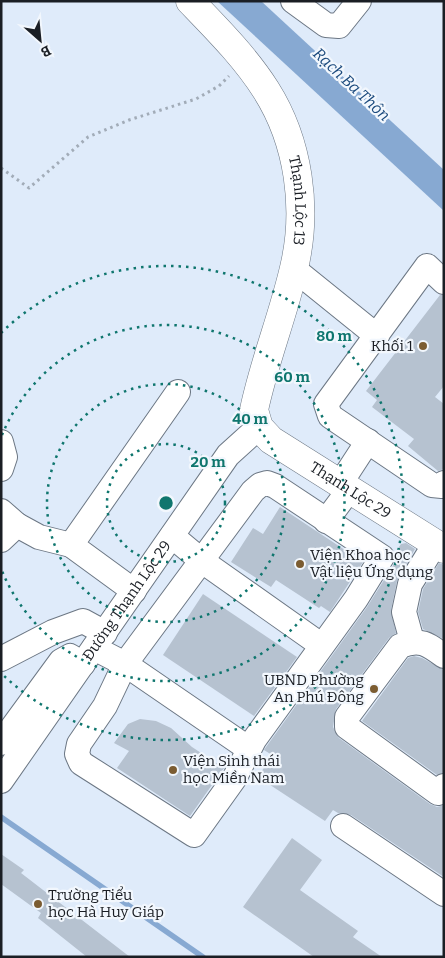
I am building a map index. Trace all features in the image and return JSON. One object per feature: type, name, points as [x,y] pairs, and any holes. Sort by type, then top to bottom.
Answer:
[{"type":"street","name":"Thạnh Lộc 13","points":[[190,1],[242,57],[267,90],[293,149],[300,192],[300,230],[294,269],[254,410],[259,427]]},
{"type":"street","points":[[293,1],[326,25],[339,26],[359,1]]},
{"type":"street","points":[[444,282],[427,266],[326,404],[330,416],[432,485],[442,486],[444,483]]},
{"type":"street","points":[[294,269],[377,336]]},
{"type":"street","points":[[71,545],[178,392]]},
{"type":"street","name":"Thạnh Lộc 29","points":[[259,427],[271,440],[440,547]]},
{"type":"street","name":"Đường Thạnh Lộc 29","points":[[1,781],[228,455],[259,427]]},
{"type":"street","points":[[326,521],[368,441]]},
{"type":"street","points":[[1,442],[5,457],[1,469]]},
{"type":"street","points":[[267,484],[275,486],[382,557],[356,599],[321,645],[249,750],[234,779],[194,836],[81,763],[77,754],[79,744],[105,706],[125,664],[202,561],[260,485],[267,484]]},
{"type":"street","points":[[6,525],[39,537],[71,545],[134,591]]},
{"type":"street","points":[[172,536],[202,561],[321,645]]},
{"type":"street","points":[[412,641],[404,612],[410,584],[440,547]]},
{"type":"street","points":[[1,659],[53,632],[83,621],[94,648],[125,664],[249,750]]},
{"type":"street","points":[[444,656],[428,645],[412,641],[400,646],[347,717],[347,727],[438,793],[444,786]]},
{"type":"street","points":[[1,743],[61,661],[94,648]]},
{"type":"street","points":[[343,826],[444,894]]},
{"type":"path","points":[[1,168],[29,188],[88,137],[129,120],[196,99],[219,86],[236,69],[242,57]]},
{"type":"water","points":[[217,1],[261,1],[444,170],[444,211]]},
{"type":"building","name":"Khối 1","points":[[440,295],[444,295],[444,386],[435,397],[444,404],[444,469],[438,471],[408,446],[414,439],[372,407],[377,400],[366,391]]},
{"type":"building","name":"Viện Khoa học Vật liệu Ứng dụng","points":[[280,507],[363,562],[330,612],[321,606],[319,608],[276,580],[271,587],[231,562],[253,528],[263,534]]},
{"type":"building","points":[[406,543],[415,549],[397,581],[391,610],[396,633],[389,638],[336,709],[333,727],[339,738],[430,804],[437,807],[444,805],[444,877],[351,815],[338,813],[333,810],[325,821],[258,777],[272,755],[264,750],[367,607],[394,564],[395,553],[401,544]]},
{"type":"building","points":[[439,563],[444,565],[444,639],[423,629],[418,612],[423,589]]},
{"type":"building","points":[[203,594],[297,657],[254,716],[163,655]]},
{"type":"building","points":[[414,656],[422,658],[444,670],[444,773],[437,775],[362,721],[408,658]]},
{"type":"building","name":"Viện Sinh thái học Miền Nam","points":[[140,719],[156,721],[171,728],[192,747],[224,768],[190,816],[117,768],[129,751],[114,743],[128,724]]},
{"type":"building","points":[[292,838],[322,860],[300,890],[358,931],[353,937],[382,957],[314,957],[243,907]]},
{"type":"building","points":[[1,854],[24,870],[21,873],[130,957],[87,957],[38,918],[41,913],[1,884]]},
{"type":"waterway","points":[[1,817],[203,957]]},
{"type":"place","name":"Khối 1","points":[[423,346]]},
{"type":"place","name":"Viện Khoa học Vật liệu Ứng dụng","points":[[300,564]]},
{"type":"place","name":"UBND Phường An Phú Đông","points":[[374,689]]},
{"type":"place","name":"Viện Sinh thái học Miền Nam","points":[[173,770]]},
{"type":"place","name":"Trường Tiểu học Hà Huy Giáp","points":[[38,904]]},
{"type":"water label","name":"Rạch Ba Thôn","points":[[352,84]]}]
